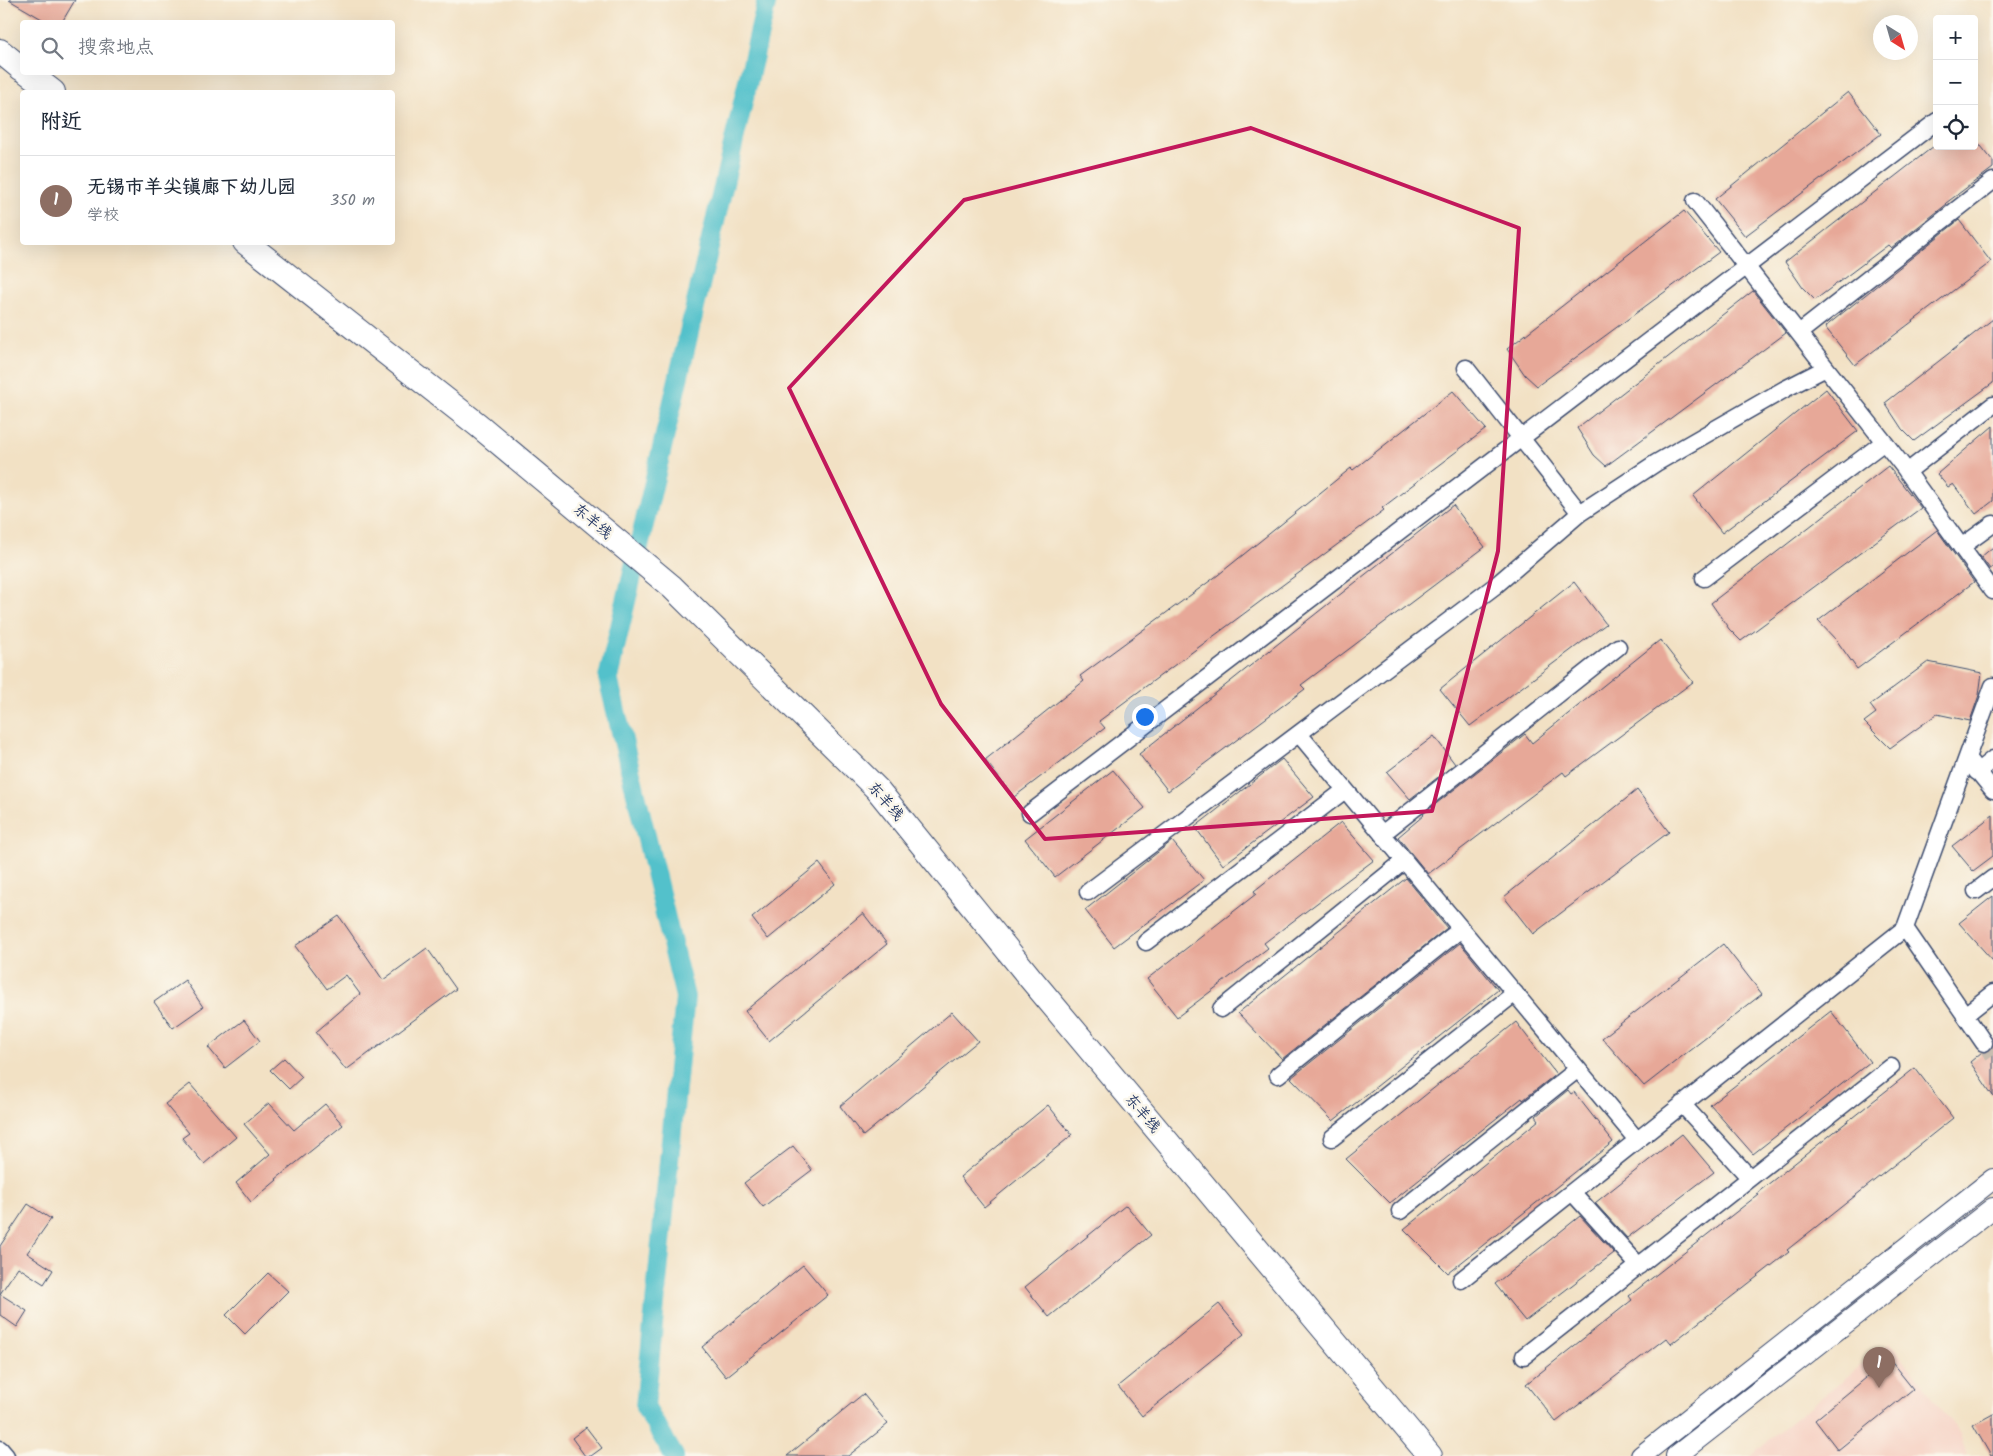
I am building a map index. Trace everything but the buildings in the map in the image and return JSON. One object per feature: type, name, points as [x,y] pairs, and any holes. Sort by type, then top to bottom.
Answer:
[{"type":"main road","points":[[0,51],[20,67]]},
{"type":"main road","points":[[31,75],[50,90]]},
{"type":"main road","name":"东羊线","points":[[249,245],[478,425],[672,587],[877,788],[1031,980],[1430,1456]]},
{"type":"street","points":[[1030,813],[1933,124]]},
{"type":"street","points":[[1799,333],[1993,181]]},
{"type":"street","points":[[1695,200],[1907,472],[1993,591]]},
{"type":"street","points":[[1466,368],[1580,513]]},
{"type":"street","points":[[1088,892],[1495,586],[1580,513],[1656,463],[1785,389],[1826,368]]},
{"type":"street","points":[[1907,472],[1993,405]]},
{"type":"street","points":[[1704,578],[1884,442]]},
{"type":"street","points":[[1961,547],[1993,524]]},
{"type":"street","points":[[1382,834],[1618,647]]},
{"type":"street","points":[[1461,1280],[1905,928],[1993,686]]},
{"type":"street","points":[[1299,734],[1637,1140]]},
{"type":"street","points":[[1967,758],[1993,790]]},
{"type":"street","points":[[1978,772],[1993,759]]},
{"type":"street","points":[[1146,942],[1346,790]]},
{"type":"street","points":[[1221,1008],[1404,861]]},
{"type":"street","points":[[1976,891],[1993,878]]},
{"type":"street","points":[[1905,928],[1984,1042]]},
{"type":"street","points":[[1278,1075],[1461,929]]},
{"type":"street","points":[[1332,1138],[1515,993]]},
{"type":"street","points":[[1965,1015],[1993,993]]},
{"type":"street","points":[[1524,1356],[1891,1067]]},
{"type":"street","points":[[1400,1210],[1578,1069]]},
{"type":"street","points":[[1682,1104],[1750,1178]]},
{"type":"street","points":[[1641,1456],[1993,1179]]},
{"type":"street","points":[[1572,1192],[1638,1266]]},
{"type":"street","points":[[1676,1456],[1993,1208]]},
{"type":"street","points":[[0,1449],[6,1456]]},
{"type":"highlighted area","points":[[1251,128],[1519,228],[1498,551],[1432,811],[1045,839],[941,704],[789,388],[964,200]]},
{"type":"shaded area","points":[[1890,1342],[1960,1434],[1967,1456],[1749,1456]]},
{"type":"waterway","points":[[674,1456],[645,1407],[685,997],[608,678],[767,0]]},
{"type":"tunnel","points":[[1984,1043],[1993,1056]]},
{"type":"place","name":"无锡市羊尖镇廊下幼儿园","points":[[1879,1388]]}]
